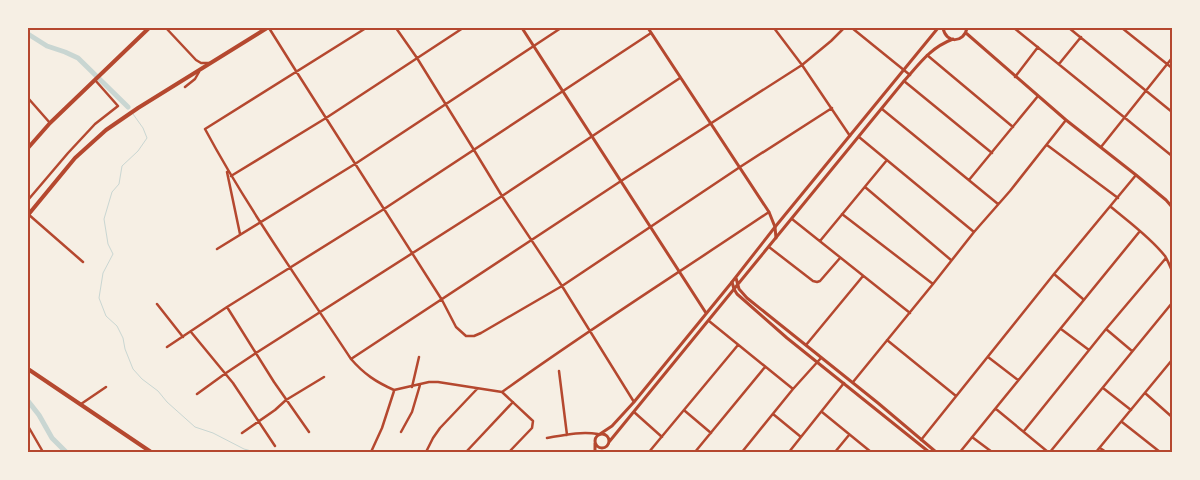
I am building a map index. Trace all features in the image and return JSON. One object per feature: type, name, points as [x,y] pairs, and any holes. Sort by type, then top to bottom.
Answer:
[{"type":"main road","points":[[28,148],[50,123],[149,28]]},
{"type":"main road","points":[[28,214],[75,158],[95,139],[138,108],[268,28]]},
{"type":"main road","points":[[522,28],[706,313]]},
{"type":"main road","points":[[648,28],[769,212],[775,227],[776,238]]},
{"type":"main road","points":[[595,452],[595,440],[599,434],[612,426],[634,402],[938,28]]},
{"type":"main road","points":[[943,28],[946,36],[953,39]]},
{"type":"main road","points":[[604,452],[608,444],[904,81],[927,55],[942,43],[961,38],[966,33],[967,28]]},
{"type":"main road","points":[[966,33],[1015,77],[1136,175],[1172,207]]},
{"type":"main road","points":[[872,108],[880,111]]},
{"type":"main road","points":[[1166,200],[1172,202]]},
{"type":"main road","points":[[736,278],[737,286],[747,298],[853,382],[921,440],[929,451]]},
{"type":"main road","points":[[732,282],[737,294],[787,338],[929,451],[936,452]]},
{"type":"main road","points":[[827,369],[831,365]]},
{"type":"main road","points":[[28,370],[150,452]]},
{"type":"main road","points":[[599,434],[607,436],[608,444]]},
{"type":"main road","points":[[595,440],[598,447],[602,448],[608,444]]},
{"type":"street","points":[[166,28],[196,60],[202,63],[209,63]]},
{"type":"street","points":[[268,28],[442,300],[456,327],[466,336],[481,334],[562,286],[832,108]]},
{"type":"street","points":[[366,28],[205,129],[226,168],[290,268],[351,359],[365,374],[394,390],[429,382],[443,382],[502,392],[533,421],[532,428],[509,452]]},
{"type":"street","points":[[396,28],[417,58],[502,196],[562,286],[634,402]]},
{"type":"street","points":[[231,176],[326,118],[463,28]]},
{"type":"street","points":[[216,249],[355,164],[561,28]]},
{"type":"street","points":[[774,28],[802,64],[850,136]]},
{"type":"street","points":[[351,359],[802,64],[844,28]]},
{"type":"street","points":[[852,28],[910,75]]},
{"type":"street","points":[[1014,28],[1172,156]]},
{"type":"street","points":[[1069,28],[1172,112]]},
{"type":"street","points":[[1122,28],[1172,68]]},
{"type":"street","points":[[167,348],[227,307],[384,209],[651,33]]},
{"type":"street","points":[[1059,64],[1081,37]]},
{"type":"street","points":[[1015,77],[1038,47]]},
{"type":"street","points":[[927,55],[1013,127]]},
{"type":"street","points":[[1101,147],[1172,58]]},
{"type":"street","points":[[185,86],[195,79],[201,69]]},
{"type":"street","points":[[197,394],[256,353],[502,196],[680,78]]},
{"type":"street","points":[[28,200],[95,124],[118,106],[95,80]]},
{"type":"street","points":[[904,81],[992,153]]},
{"type":"street","points":[[969,180],[1038,96]]},
{"type":"street","points":[[28,98],[50,123]]},
{"type":"street","points":[[880,111],[998,204]]},
{"type":"street","points":[[853,382],[1066,120]]},
{"type":"street","points":[[859,137],[974,232]]},
{"type":"street","points":[[1047,145],[1118,198]]},
{"type":"street","points":[[820,242],[886,160]]},
{"type":"street","points":[[226,168],[240,234]]},
{"type":"street","points":[[921,440],[1136,175]]},
{"type":"street","points":[[865,187],[952,260]]},
{"type":"street","points":[[1111,207],[1140,231],[1166,258],[1172,271]]},
{"type":"street","points":[[502,392],[589,331],[769,212]]},
{"type":"street","points":[[28,214],[83,262]]},
{"type":"street","points":[[842,214],[933,284]]},
{"type":"street","points":[[792,219],[910,313]]},
{"type":"street","points":[[960,452],[1140,231]]},
{"type":"street","points":[[769,247],[813,281],[817,282],[840,258]]},
{"type":"street","points":[[1024,431],[1166,258]]},
{"type":"street","points":[[1054,274],[1084,299]]},
{"type":"street","points":[[806,345],[862,276]]},
{"type":"street","points":[[995,408],[1049,452],[1172,303]]},
{"type":"street","points":[[157,304],[183,337]]},
{"type":"street","points":[[227,307],[269,375],[309,432]]},
{"type":"street","points":[[709,321],[793,390]]},
{"type":"street","points":[[1061,329],[1089,350]]},
{"type":"street","points":[[1106,329],[1132,351]]},
{"type":"street","points":[[191,332],[226,373],[275,446]]},
{"type":"street","points":[[888,340],[956,396]]},
{"type":"street","points":[[649,452],[738,345]]},
{"type":"street","points":[[412,387],[419,357]]},
{"type":"street","points":[[988,357],[1018,380]]},
{"type":"street","points":[[742,452],[821,358]]},
{"type":"street","points":[[1096,452],[1172,360]]},
{"type":"street","points":[[695,452],[765,367]]},
{"type":"street","points":[[558,371],[567,435]]},
{"type":"street","points":[[242,433],[286,400],[324,377]]},
{"type":"street","points":[[788,452],[844,383]]},
{"type":"street","points":[[401,432],[412,412],[420,385]]},
{"type":"street","points":[[80,405],[106,387]]},
{"type":"street","points":[[1103,388],[1131,410]]},
{"type":"street","points":[[426,452],[440,428],[477,389]]},
{"type":"street","points":[[371,452],[382,428],[394,390]]},
{"type":"street","points":[[1145,393],[1172,417]]},
{"type":"street","points":[[466,452],[512,402]]},
{"type":"street","points":[[685,410],[711,432]]},
{"type":"street","points":[[634,412],[662,437]]},
{"type":"street","points":[[822,412],[871,452]]},
{"type":"street","points":[[773,414],[801,437]]},
{"type":"street","points":[[1122,421],[1160,452]]},
{"type":"street","points":[[28,427],[43,452]]},
{"type":"street","points":[[547,438],[585,433],[599,434]]},
{"type":"street","points":[[835,452],[849,435]]},
{"type":"street","points":[[972,437],[992,452]]},
{"type":"street","points":[[1100,448],[1106,452]]},
{"type":"waterway","points":[[28,34],[47,46],[78,58],[128,107]]},
{"type":"waterway","points":[[133,114],[143,128],[147,138],[138,151],[122,166],[119,184],[112,192],[104,219],[108,244],[113,254],[103,273],[99,298],[106,316],[117,326],[123,338],[133,369],[142,379],[158,391],[167,402],[195,427],[255,452]]},
{"type":"waterway","points":[[28,401],[39,415],[52,438],[66,452]]}]
